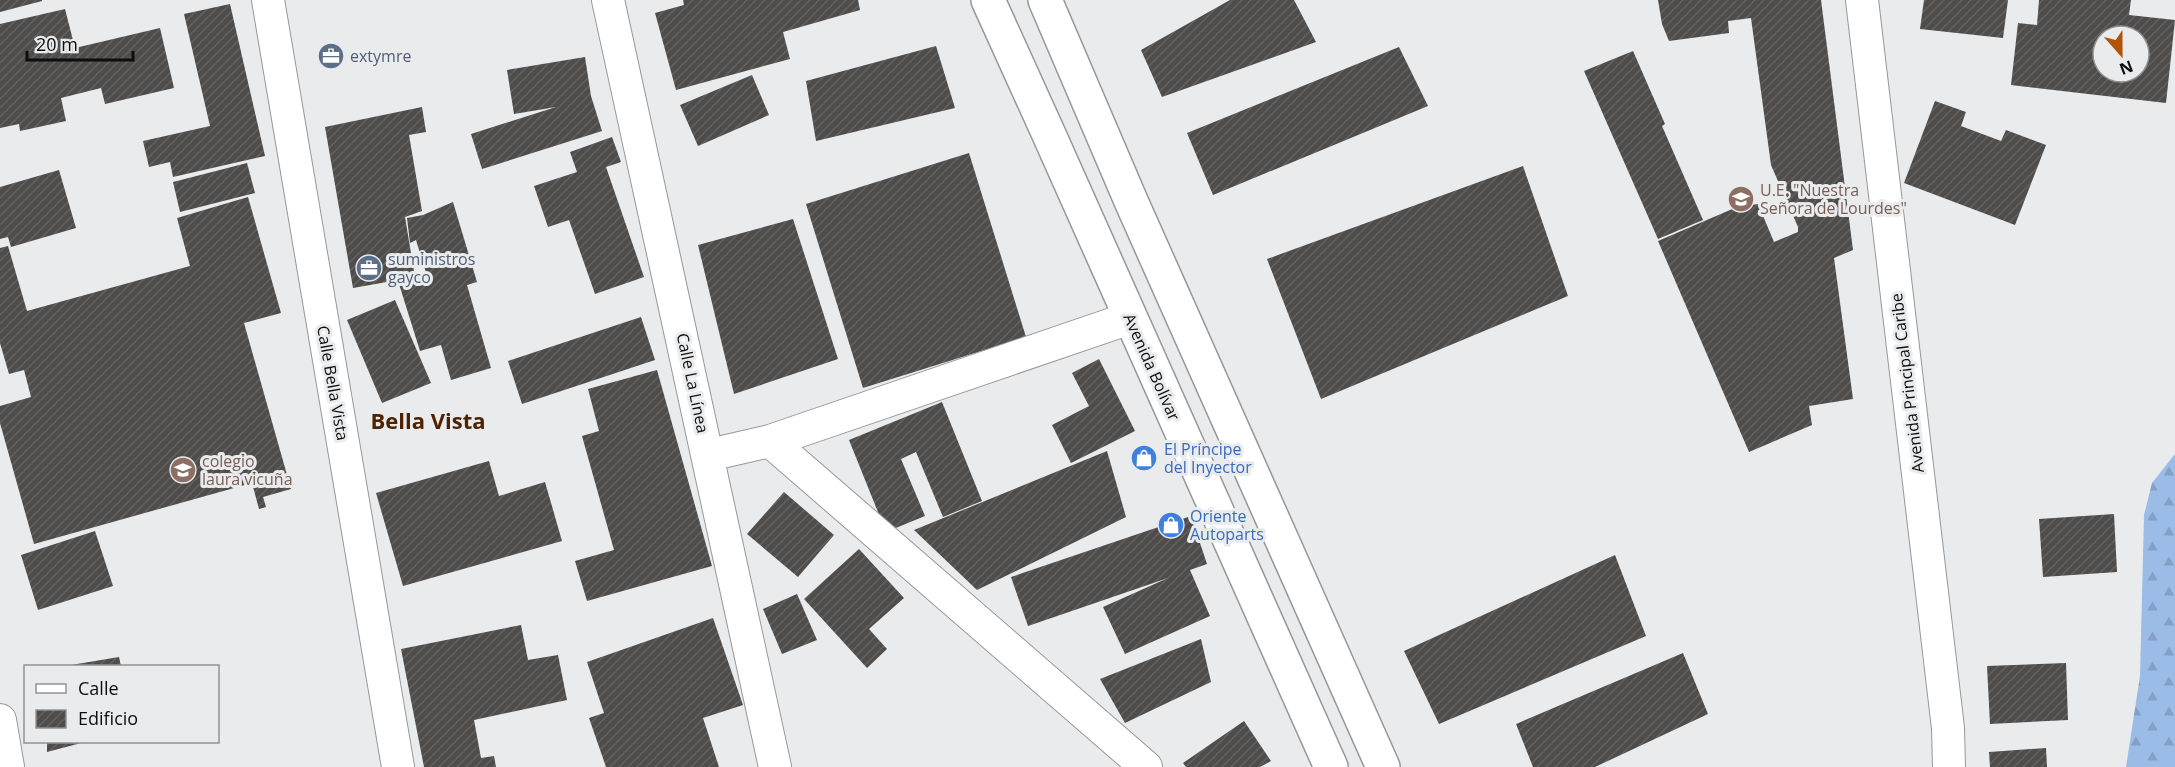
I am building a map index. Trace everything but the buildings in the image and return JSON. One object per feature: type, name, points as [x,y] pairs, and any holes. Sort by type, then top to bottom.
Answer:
[{"type":"street","name":"Calle Bella Vista","points":[[268,0],[398,767]]},
{"type":"street","name":"Calle La Línea","points":[[608,0],[709,455],[736,595],[775,767]]},
{"type":"street","name":"Avenida Bolívar","points":[[988,0],[1332,767]]},
{"type":"street","points":[[1045,0],[1131,201],[1383,767]]},
{"type":"street","name":"Avenida Principal Caribe","points":[[1862,0],[1948,728],[1949,767]]},
{"type":"street","points":[[709,455],[770,441],[1130,318]]},
{"type":"street","points":[[770,441],[1146,767]]},
{"type":"street","points":[[0,720],[8,767]]},
{"type":"green space","points":[[2175,454],[2175,767],[2126,767],[2140,676],[2144,515],[2152,483]]},
{"type":"place","name":"extymre","points":[[331,56]]},
{"type":"place","name":"U.E. \"Nuestra Señora de Lourdes\"","points":[[1741,199]]},
{"type":"place","name":"suministros gayco","points":[[369,268]]},
{"type":"place","name":"El Príncipe del Inyector","points":[[1144,458]]},
{"type":"place","name":"colegio laura vicuña","points":[[183,470]]},
{"type":"place","name":"Oriente Autoparts","points":[[1171,525]]},
{"type":"district","name":"Bella Vista","points":[[428,420]]}]
